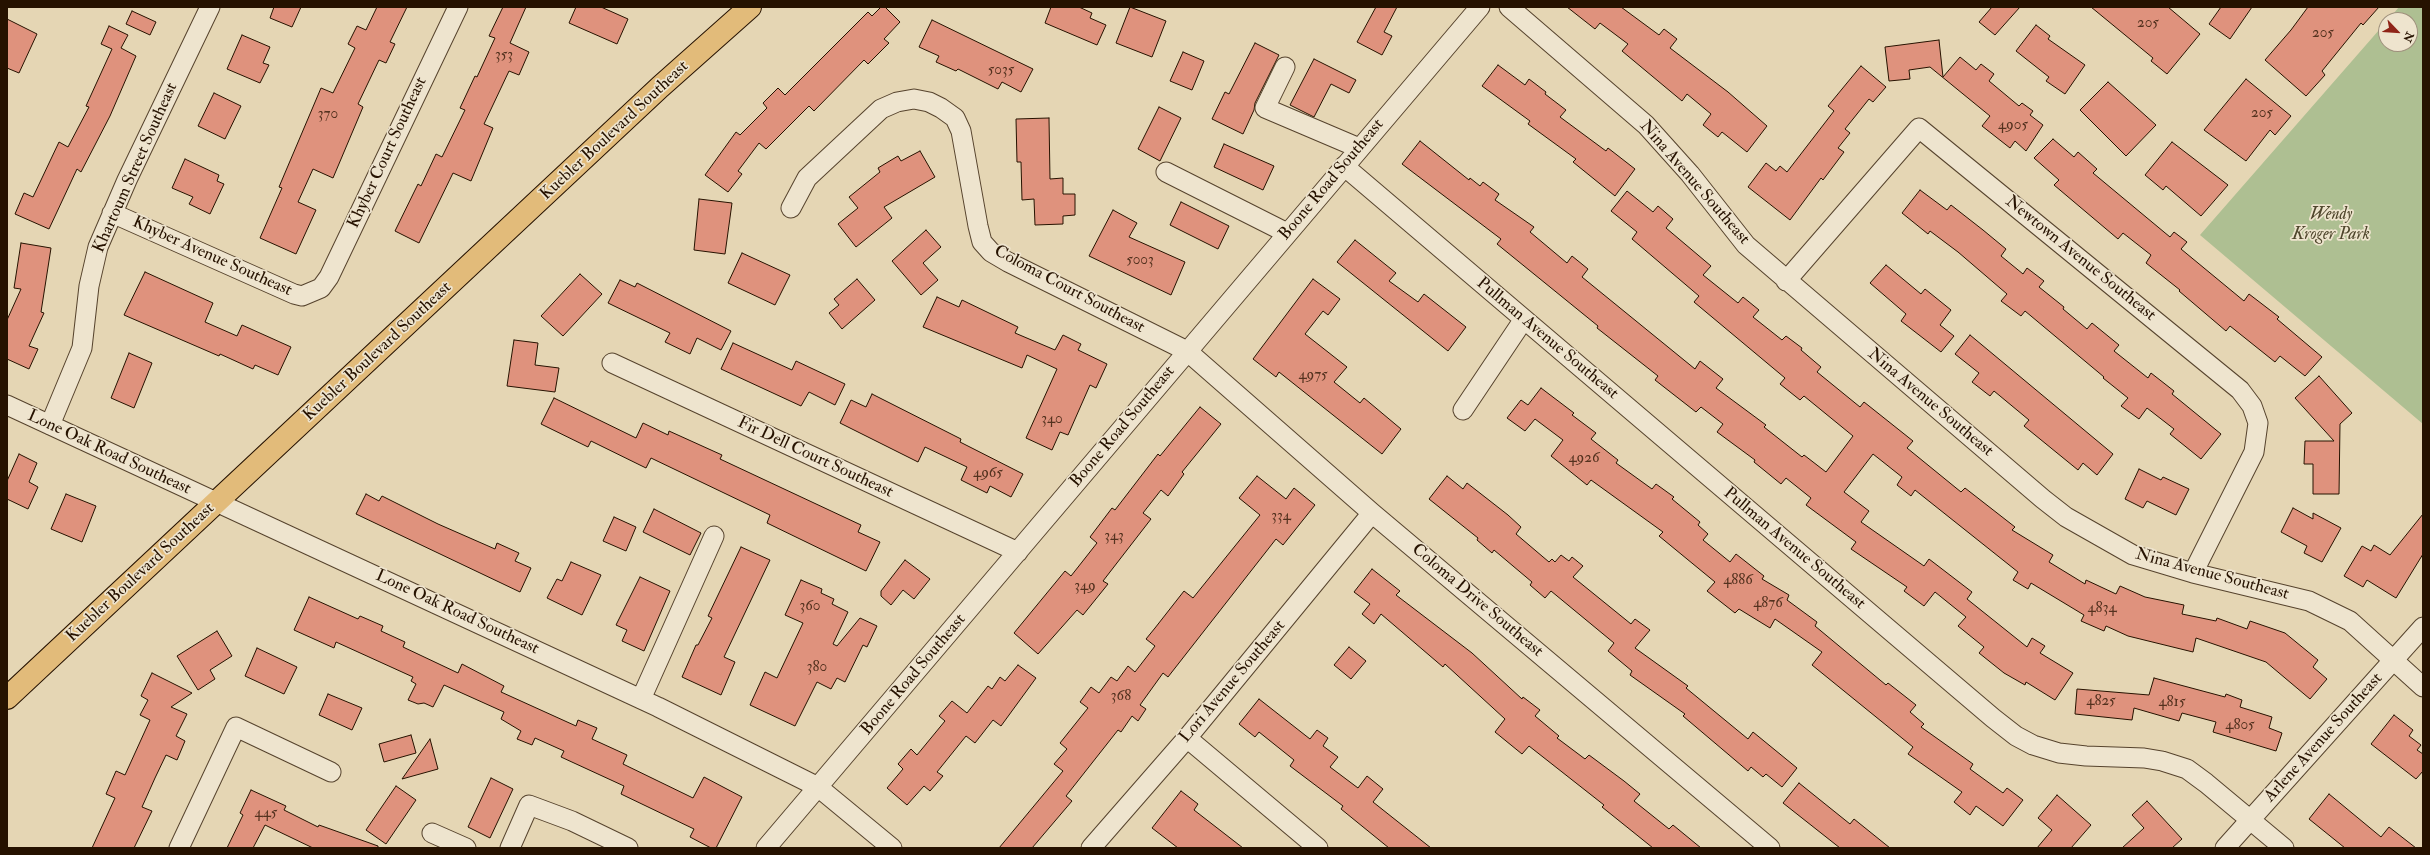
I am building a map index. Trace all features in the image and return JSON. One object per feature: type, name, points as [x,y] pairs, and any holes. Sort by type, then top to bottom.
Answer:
[{"type":"main road","name":"Kuebler Boulevard Southeast","points":[[7,698],[660,87],[750,7]]},
{"type":"street","name":"Khartoum Street Southeast","points":[[50,425],[78,361],[95,261],[112,213],[210,7]]},
{"type":"street","name":"Khyber Court Southeast","points":[[312,293],[321,288],[329,277],[458,7]]},
{"type":"street","name":"Boone Road Southeast","points":[[766,848],[1018,552],[1186,351],[1480,7]]},
{"type":"street","name":"Nina Avenue Southeast","points":[[1509,7],[1646,125],[1690,174],[1746,245],[1786,281],[2066,517],[2133,555],[2193,573],[2309,601],[2350,621],[2423,687]]},
{"type":"street","points":[[1285,67],[1265,108],[1359,148]]},
{"type":"street","name":"Coloma Court Southeast","points":[[790,208],[807,178],[881,109],[897,102],[914,99],[929,102],[955,118],[962,131],[978,226],[982,242],[990,252],[1186,351]]},
{"type":"street","name":"Newtown Avenue Southeast","points":[[1786,281],[1919,128],[2240,390],[2252,406],[2258,423],[2254,452],[2193,573]]},
{"type":"street","name":"Pullman Avenue Southeast","points":[[1344,166],[2016,736],[2033,745],[2059,753],[2162,760],[2187,769],[2251,819],[2284,848]]},
{"type":"street","points":[[1166,172],[1287,233]]},
{"type":"street","name":"Khyber Avenue Southeast","points":[[112,213],[294,294],[302,296],[312,293]]},
{"type":"street","points":[[1463,410],[1524,319]]},
{"type":"street","name":"Coloma Drive Southeast","points":[[1186,351],[1372,513],[1770,848]]},
{"type":"street","name":"Fir Dell Court Southeast","points":[[612,363],[1018,552]]},
{"type":"street","name":"Lone Oak Road Southeast","points":[[7,405],[641,699],[818,787],[892,848]]},
{"type":"street","name":"Lori Avenue Southeast","points":[[1092,848],[1187,738],[1372,513]]},
{"type":"street","points":[[641,699],[714,536]]},
{"type":"street","name":"Arlene Avenue Southeast","points":[[2224,848],[2423,627]]},
{"type":"street","points":[[179,848],[236,727],[331,772]]},
{"type":"street","points":[[1187,738],[1318,848]]},
{"type":"street","points":[[510,848],[529,805],[572,822],[628,848]]},
{"type":"street","points":[[432,833],[466,848]]},
{"type":"green space","name":"Wendy Kroger Park","points":[[2399,7],[2423,7],[2423,424],[2200,235],[2378,31],[2378,52],[2418,52],[2418,12],[2395,12]]},
{"type":"building","points":[[274,7],[301,7],[292,27],[270,18]]},
{"type":"building","points":[[377,7],[407,7],[390,42],[395,44],[386,63],[379,60],[358,104],[363,107],[333,178],[313,169],[298,202],[316,210],[296,254],[260,238],[282,188],[279,187],[321,88],[333,93],[355,48],[348,44],[357,26],[366,30]]},
{"type":"building","points":[[503,7],[526,7],[510,43],[529,52],[519,75],[509,71],[484,124],[493,128],[471,181],[453,173],[419,243],[395,231],[418,184],[421,186],[436,154],[442,157],[465,110],[460,108],[475,76],[477,77],[495,38],[489,36]]},
{"type":"building","points":[[576,7],[601,7],[628,19],[617,44],[569,23]]},
{"type":"building","points":[[881,7],[885,7],[900,22],[884,39],[889,43],[868,64],[864,60],[814,111],[809,106],[766,149],[759,143],[738,171],[742,174],[728,192],[705,175],[736,132],[740,135],[767,108],[763,103],[778,88],[785,95],[868,12],[872,16]]},
{"type":"building","points":[[1051,7],[1079,7],[1092,13],[1090,18],[1106,25],[1097,45],[1045,23]]},
{"type":"building","points":[[1130,7],[1166,21],[1152,57],[1116,43]]},
{"type":"building","points":[[1376,7],[1397,7],[1384,32],[1392,36],[1382,55],[1357,42]]},
{"type":"building","points":[[1567,7],[1621,7],[1659,35],[1664,29],[1677,39],[1670,48],[1728,92],[1767,126],[1747,152],[1722,132],[1718,137],[1703,125],[1711,114],[1687,94],[1682,101],[1622,51],[1628,44],[1600,23],[1595,29]]},
{"type":"building","points":[[1992,7],[2020,7],[1995,35],[1979,22]]},
{"type":"building","points":[[2091,7],[2168,7],[2200,34],[2167,74],[2151,61],[2153,58]]},
{"type":"building","points":[[2221,7],[2252,7],[2230,39],[2209,24]]},
{"type":"building","points":[[2308,7],[2379,7],[2363,25],[2361,23],[2322,71],[2325,75],[2306,96],[2265,60],[2291,30]]},
{"type":"building","points":[[132,11],[156,22],[150,35],[126,24]]},
{"type":"building","points":[[7,19],[37,34],[19,73],[7,68]]},
{"type":"building","points":[[932,20],[1033,69],[1021,92],[1002,82],[998,89],[958,69],[956,71],[936,62],[939,56],[919,47]]},
{"type":"building","points":[[2036,25],[2050,36],[2048,39],[2085,65],[2065,94],[2046,81],[2049,77],[2016,51]]},
{"type":"building","points":[[109,26],[128,35],[121,48],[136,56],[110,116],[81,172],[77,169],[49,229],[15,214],[24,193],[33,197],[59,142],[68,147],[89,107],[86,106],[112,49],[101,44]]},
{"type":"building","points":[[242,35],[270,47],[263,63],[269,65],[260,83],[227,69]]},
{"type":"building","points":[[1939,40],[1943,77],[1960,57],[1976,70],[1981,64],[1994,74],[1989,81],[2019,106],[2022,103],[2033,111],[2030,115],[2043,125],[2026,151],[2015,141],[2010,148],[1982,126],[1990,116],[1930,67],[1909,70],[1910,79],[1889,81],[1885,47]]},
{"type":"building","points":[[1255,43],[1279,55],[1255,103],[1254,110],[1243,134],[1212,119],[1225,92],[1229,94]]},
{"type":"building","points":[[1183,52],[1204,61],[1192,90],[1170,81]]},
{"type":"building","points":[[1314,59],[1356,80],[1349,93],[1331,84],[1314,117],[1290,105]]},
{"type":"building","points":[[1498,65],[1525,85],[1529,79],[1546,92],[1545,94],[1566,110],[1560,117],[1606,151],[1608,148],[1635,169],[1615,196],[1573,162],[1576,159],[1528,124],[1530,121],[1482,86]]},
{"type":"building","points":[[1861,66],[1886,87],[1873,102],[1869,99],[1845,129],[1850,133],[1838,148],[1844,152],[1823,180],[1821,178],[1790,220],[1748,187],[1766,163],[1776,171],[1780,166],[1787,172],[1834,111],[1828,106]]},
{"type":"building","points":[[2246,79],[2291,116],[2275,135],[2270,130],[2246,161],[2204,130]]},
{"type":"building","points":[[2108,82],[2156,125],[2126,156],[2080,110]]},
{"type":"building","points":[[214,93],[241,106],[225,139],[198,126]]},
{"type":"building","points":[[1159,107],[1181,118],[1160,161],[1138,149]]},
{"type":"building","points":[[1049,118],[1050,179],[1063,178],[1063,194],[1075,194],[1075,215],[1063,216],[1063,224],[1035,225],[1034,199],[1022,200],[1021,162],[1017,162],[1016,119]]},
{"type":"building","points":[[2053,139],[2074,157],[2078,152],[2097,169],[2093,173],[2170,237],[2174,232],[2187,242],[2181,249],[2244,301],[2249,294],[2279,317],[2277,319],[2322,357],[2305,376],[2280,356],[2275,362],[2230,326],[2226,331],[2179,291],[2180,290],[2146,263],[2151,255],[2123,233],[2118,239],[2054,185],[2059,180],[2034,158]]},
{"type":"building","points":[[1420,141],[1469,180],[1470,178],[1480,186],[1483,182],[1499,194],[1495,200],[1534,227],[1530,232],[1567,263],[1572,256],[1588,269],[1582,277],[1695,369],[1700,361],[1723,379],[1716,388],[1766,425],[1764,427],[1802,457],[1804,455],[1826,472],[1853,436],[1804,396],[1800,400],[1780,384],[1785,378],[1694,302],[1699,296],[1632,239],[1637,232],[1611,211],[1627,191],[1653,212],[1658,206],[1673,219],[1666,228],[1711,266],[1703,275],[1738,303],[1743,297],[1759,310],[1753,317],[1782,340],[1786,336],[1802,348],[1801,350],[1821,367],[1817,372],[1860,407],[1864,402],[1913,441],[1907,448],[1961,492],[1965,488],[2015,527],[2012,530],[2053,555],[2049,562],[2085,584],[2086,580],[2116,594],[2120,586],[2145,597],[2184,605],[2182,614],[2216,621],[2217,618],[2247,629],[2250,621],[2285,633],[2318,660],[2313,667],[2327,679],[2310,699],[2266,662],[2196,638],[2193,652],[2128,636],[2106,626],[2104,631],[2081,621],[2084,615],[2031,583],[2028,589],[2013,580],[2018,572],[1915,490],[1911,496],[1897,485],[1902,477],[1873,454],[1844,492],[1869,511],[1861,522],[1924,566],[1929,559],[1972,592],[1967,599],[2027,647],[2032,638],[2045,646],[2040,653],[2073,673],[2055,700],[2026,682],[2025,685],[2004,673],[1979,653],[1984,647],[1958,626],[1966,617],[1935,592],[1924,606],[1904,591],[1907,587],[1851,549],[1856,542],[1806,505],[1811,498],[1786,478],[1781,484],[1754,462],[1755,460],[1717,432],[1723,424],[1701,407],[1696,412],[1655,380],[1658,376],[1597,328],[1598,326],[1497,244],[1501,239],[1402,164]]},
{"type":"building","points":[[2172,142],[2228,185],[2201,216],[2166,186],[2163,190],[2145,175]]},
{"type":"building","points":[[1224,144],[1274,166],[1263,190],[1214,167]]},
{"type":"building","points":[[920,151],[935,177],[884,207],[892,218],[856,247],[838,224],[858,208],[849,197],[880,172],[878,168],[898,156],[901,161]]},
{"type":"building","points":[[185,159],[219,175],[217,181],[224,184],[210,214],[189,204],[193,197],[172,188]]},
{"type":"building","points":[[1920,190],[1947,210],[1951,205],[1983,230],[2006,249],[2001,256],[2023,274],[2027,268],[2044,281],[2039,287],[2064,307],[2063,309],[2087,329],[2092,323],[2119,345],[2114,351],[2148,378],[2151,373],[2174,391],[2172,394],[2221,434],[2201,459],[2170,434],[2174,429],[2147,408],[2139,419],[2121,406],[2128,398],[2025,311],[2021,316],[2001,301],[2007,294],[1958,252],[1930,231],[1928,234],[1902,213]]},
{"type":"building","points":[[699,199],[732,203],[725,254],[694,250]]},
{"type":"building","points":[[1181,202],[1229,226],[1218,249],[1170,225]]},
{"type":"building","points":[[1113,210],[1137,223],[1129,237],[1185,262],[1171,295],[1089,256]]},
{"type":"building","points":[[926,230],[941,247],[923,263],[938,280],[921,295],[892,261]]},
{"type":"building","points":[[1355,240],[1396,273],[1389,281],[1418,302],[1424,294],[1466,327],[1448,351],[1337,262]]},
{"type":"building","points":[[21,243],[51,248],[41,312],[44,313],[29,346],[38,349],[29,369],[7,359],[7,320],[21,289],[14,288]]},
{"type":"building","points":[[742,253],[790,275],[775,305],[728,283]]},
{"type":"building","points":[[1886,265],[1921,294],[1925,289],[1951,310],[1940,325],[1954,336],[1941,352],[1901,321],[1906,314],[1870,283]]},
{"type":"building","points":[[145,272],[213,303],[205,322],[237,336],[242,325],[291,347],[278,375],[255,365],[253,369],[220,354],[219,356],[124,315]]},
{"type":"building","points":[[580,274],[602,294],[563,336],[541,316]]},
{"type":"building","points":[[857,279],[875,300],[842,329],[829,313],[839,305],[834,299]]},
{"type":"building","points":[[1313,279],[1340,299],[1328,315],[1323,311],[1305,334],[1347,367],[1334,382],[1360,403],[1364,398],[1401,429],[1382,454],[1279,372],[1276,377],[1253,359]]},
{"type":"building","points":[[620,280],[635,287],[637,283],[731,331],[721,350],[697,338],[690,354],[665,342],[670,333],[608,303]]},
{"type":"building","points":[[937,297],[959,307],[962,300],[1018,327],[1015,333],[1055,350],[1063,335],[1081,344],[1078,350],[1107,364],[1096,388],[1090,385],[1068,435],[1060,432],[1052,450],[1026,438],[1057,369],[1027,355],[1022,368],[923,327]]},
{"type":"building","points":[[1970,335],[2113,454],[2097,475],[2083,463],[2078,470],[2024,426],[2029,420],[1994,391],[1990,396],[1972,382],[1979,373],[1955,354]]},
{"type":"building","points":[[514,340],[538,343],[535,365],[559,368],[555,392],[507,386]]},
{"type":"building","points":[[733,343],[792,370],[796,361],[845,384],[835,405],[809,392],[801,406],[721,369]]},
{"type":"building","points":[[129,353],[152,363],[134,408],[111,398]]},
{"type":"building","points":[[2319,376],[2352,413],[2340,424],[2339,494],[2313,494],[2313,464],[2304,464],[2305,441],[2334,441],[2295,398]]},
{"type":"building","points":[[1541,388],[1574,413],[1572,415],[1596,433],[1591,439],[1618,460],[1616,463],[1652,489],[1656,484],[1674,497],[1672,499],[1700,522],[1698,525],[1708,534],[1703,540],[1730,562],[1736,554],[1764,576],[1762,579],[1789,595],[1787,600],[1817,622],[1815,626],[1886,685],[1888,683],[1916,705],[1910,712],[1924,724],[1921,727],[1973,764],[1970,769],[2003,793],[2007,788],[2023,800],[2003,826],[1976,806],[1970,815],[1954,802],[1962,792],[1908,754],[1913,747],[1812,665],[1822,652],[1775,619],[1770,628],[1739,609],[1735,613],[1707,591],[1715,582],[1659,536],[1663,532],[1591,480],[1587,485],[1551,456],[1563,440],[1535,419],[1525,431],[1507,418],[1521,400],[1528,405]]},
{"type":"building","points":[[872,394],[961,439],[960,442],[1023,474],[1011,497],[990,486],[987,493],[961,480],[967,467],[925,447],[918,462],[840,423],[851,400],[866,407]]},
{"type":"building","points":[[554,398],[636,438],[643,423],[668,435],[669,431],[722,455],[720,459],[861,525],[858,532],[880,542],[866,571],[767,523],[770,515],[651,458],[646,468],[591,441],[588,447],[541,424]]},
{"type":"building","points":[[1200,407],[1221,424],[1182,472],[1184,474],[1168,496],[1161,490],[1143,513],[1151,519],[1103,581],[1108,584],[1083,615],[1077,610],[1038,654],[1014,633],[1065,571],[1071,576],[1097,543],[1090,537],[1112,508],[1115,510],[1158,454],[1160,456]]},
{"type":"building","points":[[19,454],[37,463],[29,482],[38,487],[28,509],[7,499],[7,481]]},
{"type":"building","points":[[2139,469],[2161,480],[2163,477],[2189,489],[2176,515],[2147,501],[2143,508],[2125,499]]},
{"type":"building","points":[[1257,476],[1286,499],[1294,488],[1315,505],[1283,545],[1276,539],[1168,677],[1163,673],[1140,705],[1146,709],[1138,721],[1132,716],[1121,732],[1118,730],[1066,796],[1072,801],[1032,848],[999,848],[1063,771],[1054,764],[1067,749],[1060,743],[1088,708],[1080,702],[1091,687],[1099,693],[1111,677],[1117,681],[1128,666],[1135,672],[1155,646],[1146,639],[1184,591],[1193,598],[1260,515],[1239,498]]},
{"type":"building","points":[[1447,476],[1463,489],[1467,483],[1508,515],[1521,527],[1516,534],[1549,562],[1552,559],[1555,562],[1561,555],[1569,561],[1572,557],[1583,566],[1573,577],[1631,624],[1635,619],[1650,630],[1635,648],[1688,686],[1686,688],[1748,739],[1753,732],[1797,768],[1782,787],[1766,774],[1763,777],[1751,767],[1748,771],[1683,716],[1685,714],[1630,675],[1632,671],[1608,651],[1614,643],[1551,591],[1545,598],[1530,585],[1532,582],[1494,550],[1492,553],[1477,540],[1478,538],[1429,499]]},
{"type":"building","points":[[66,494],[96,506],[82,542],[51,529]]},
{"type":"building","points":[[366,494],[379,501],[382,496],[438,524],[495,549],[497,543],[519,553],[515,561],[531,568],[520,592],[356,514]]},
{"type":"building","points":[[2293,508],[2313,519],[2313,513],[2341,528],[2322,562],[2304,553],[2307,546],[2281,532]]},
{"type":"building","points":[[654,509],[701,533],[690,555],[643,532]]},
{"type":"building","points":[[2423,514],[2423,554],[2396,598],[2367,580],[2363,587],[2344,576],[2362,546],[2371,551],[2374,545],[2390,555]]},
{"type":"building","points":[[614,517],[636,527],[626,551],[603,541]]},
{"type":"building","points":[[741,547],[770,560],[724,657],[735,662],[721,695],[682,677],[696,645],[698,645],[712,618],[708,616]]},
{"type":"building","points":[[905,560],[930,579],[914,599],[903,590],[891,605],[881,596],[881,591]]},
{"type":"building","points":[[571,562],[601,575],[582,615],[547,598],[557,579],[562,581]]},
{"type":"building","points":[[1372,569],[1400,591],[1396,595],[1472,653],[1522,699],[1523,697],[1540,710],[1535,716],[1559,736],[1557,738],[1585,759],[1589,755],[1624,781],[1640,794],[1634,801],[1669,829],[1673,825],[1701,848],[1653,848],[1602,807],[1604,805],[1529,746],[1522,754],[1495,732],[1505,719],[1445,664],[1443,667],[1381,614],[1374,624],[1362,614],[1370,604],[1354,592]]},
{"type":"building","points":[[640,577],[670,591],[644,651],[622,641],[627,630],[616,625]]},
{"type":"building","points":[[801,580],[822,589],[821,593],[834,599],[832,604],[848,612],[833,644],[837,646],[860,618],[877,626],[867,647],[863,645],[845,682],[837,678],[831,689],[817,682],[795,726],[750,705],[765,672],[777,678],[803,623],[785,615]]},
{"type":"building","points":[[309,597],[358,619],[360,616],[383,626],[381,631],[405,642],[403,647],[458,673],[462,664],[504,686],[501,692],[576,726],[578,720],[597,728],[592,739],[627,755],[623,764],[693,798],[704,777],[742,797],[716,848],[711,848],[690,837],[694,829],[621,794],[624,786],[561,757],[564,751],[535,738],[532,745],[517,739],[521,731],[501,719],[504,712],[444,685],[433,707],[424,703],[418,704],[408,700],[416,684],[411,681],[413,677],[336,642],[334,648],[294,630]]},
{"type":"building","points":[[217,631],[232,656],[210,670],[215,679],[198,690],[177,656]]},
{"type":"building","points":[[1349,647],[1366,661],[1351,679],[1334,665]]},
{"type":"building","points":[[257,648],[297,667],[284,694],[245,676]]},
{"type":"building","points":[[1018,665],[1036,678],[1001,726],[993,720],[975,743],[966,736],[937,772],[943,776],[930,791],[924,786],[907,805],[887,788],[903,769],[898,764],[911,749],[917,755],[945,721],[939,716],[952,701],[967,713],[988,686],[992,689],[1000,677],[1005,681]]},
{"type":"building","points":[[152,673],[192,693],[171,707],[187,714],[176,736],[185,741],[177,760],[166,755],[155,778],[142,807],[152,811],[134,848],[92,848],[115,798],[106,794],[116,771],[125,775],[150,720],[140,715],[148,700],[141,696]]},
{"type":"building","points":[[2154,678],[2225,697],[2226,694],[2242,700],[2240,707],[2272,717],[2269,728],[2282,733],[2276,751],[2213,732],[2216,722],[2182,713],[2179,721],[2134,708],[2132,720],[2075,714],[2077,689],[2149,695]]},
{"type":"building","points":[[328,694],[362,708],[352,730],[319,715]]},
{"type":"building","points":[[1259,699],[1310,739],[1317,730],[1328,738],[1323,746],[1338,757],[1330,767],[1358,788],[1367,776],[1383,789],[1373,802],[1431,848],[1389,848],[1341,809],[1343,806],[1290,766],[1294,760],[1259,732],[1255,737],[1239,724]]},
{"type":"building","points":[[2394,715],[2413,730],[2409,736],[2421,745],[2417,750],[2423,754],[2423,771],[2416,779],[2371,744]]},
{"type":"building","points":[[411,735],[416,753],[384,762],[379,744]]},
{"type":"building","points":[[430,739],[438,769],[402,779]]},
{"type":"building","points":[[491,778],[513,789],[490,838],[468,827]]},
{"type":"building","points":[[1799,783],[1850,824],[1854,819],[1890,848],[1840,848],[1783,803]]},
{"type":"building","points":[[396,786],[416,800],[386,844],[366,830]]},
{"type":"building","points":[[251,790],[286,806],[284,810],[318,827],[319,825],[378,846],[378,848],[313,848],[265,825],[253,848],[227,848],[243,815],[240,813]]},
{"type":"building","points":[[1181,791],[1198,804],[1194,810],[1243,848],[1178,848],[1152,828]]},
{"type":"building","points":[[2329,794],[2381,837],[2389,827],[2416,848],[2345,848],[2309,819]]},
{"type":"building","points":[[2057,795],[2091,825],[2071,848],[2037,848],[2052,830],[2038,818]]},
{"type":"building","points":[[2147,801],[2182,839],[2172,848],[2122,848],[2144,828],[2132,815]]}]
